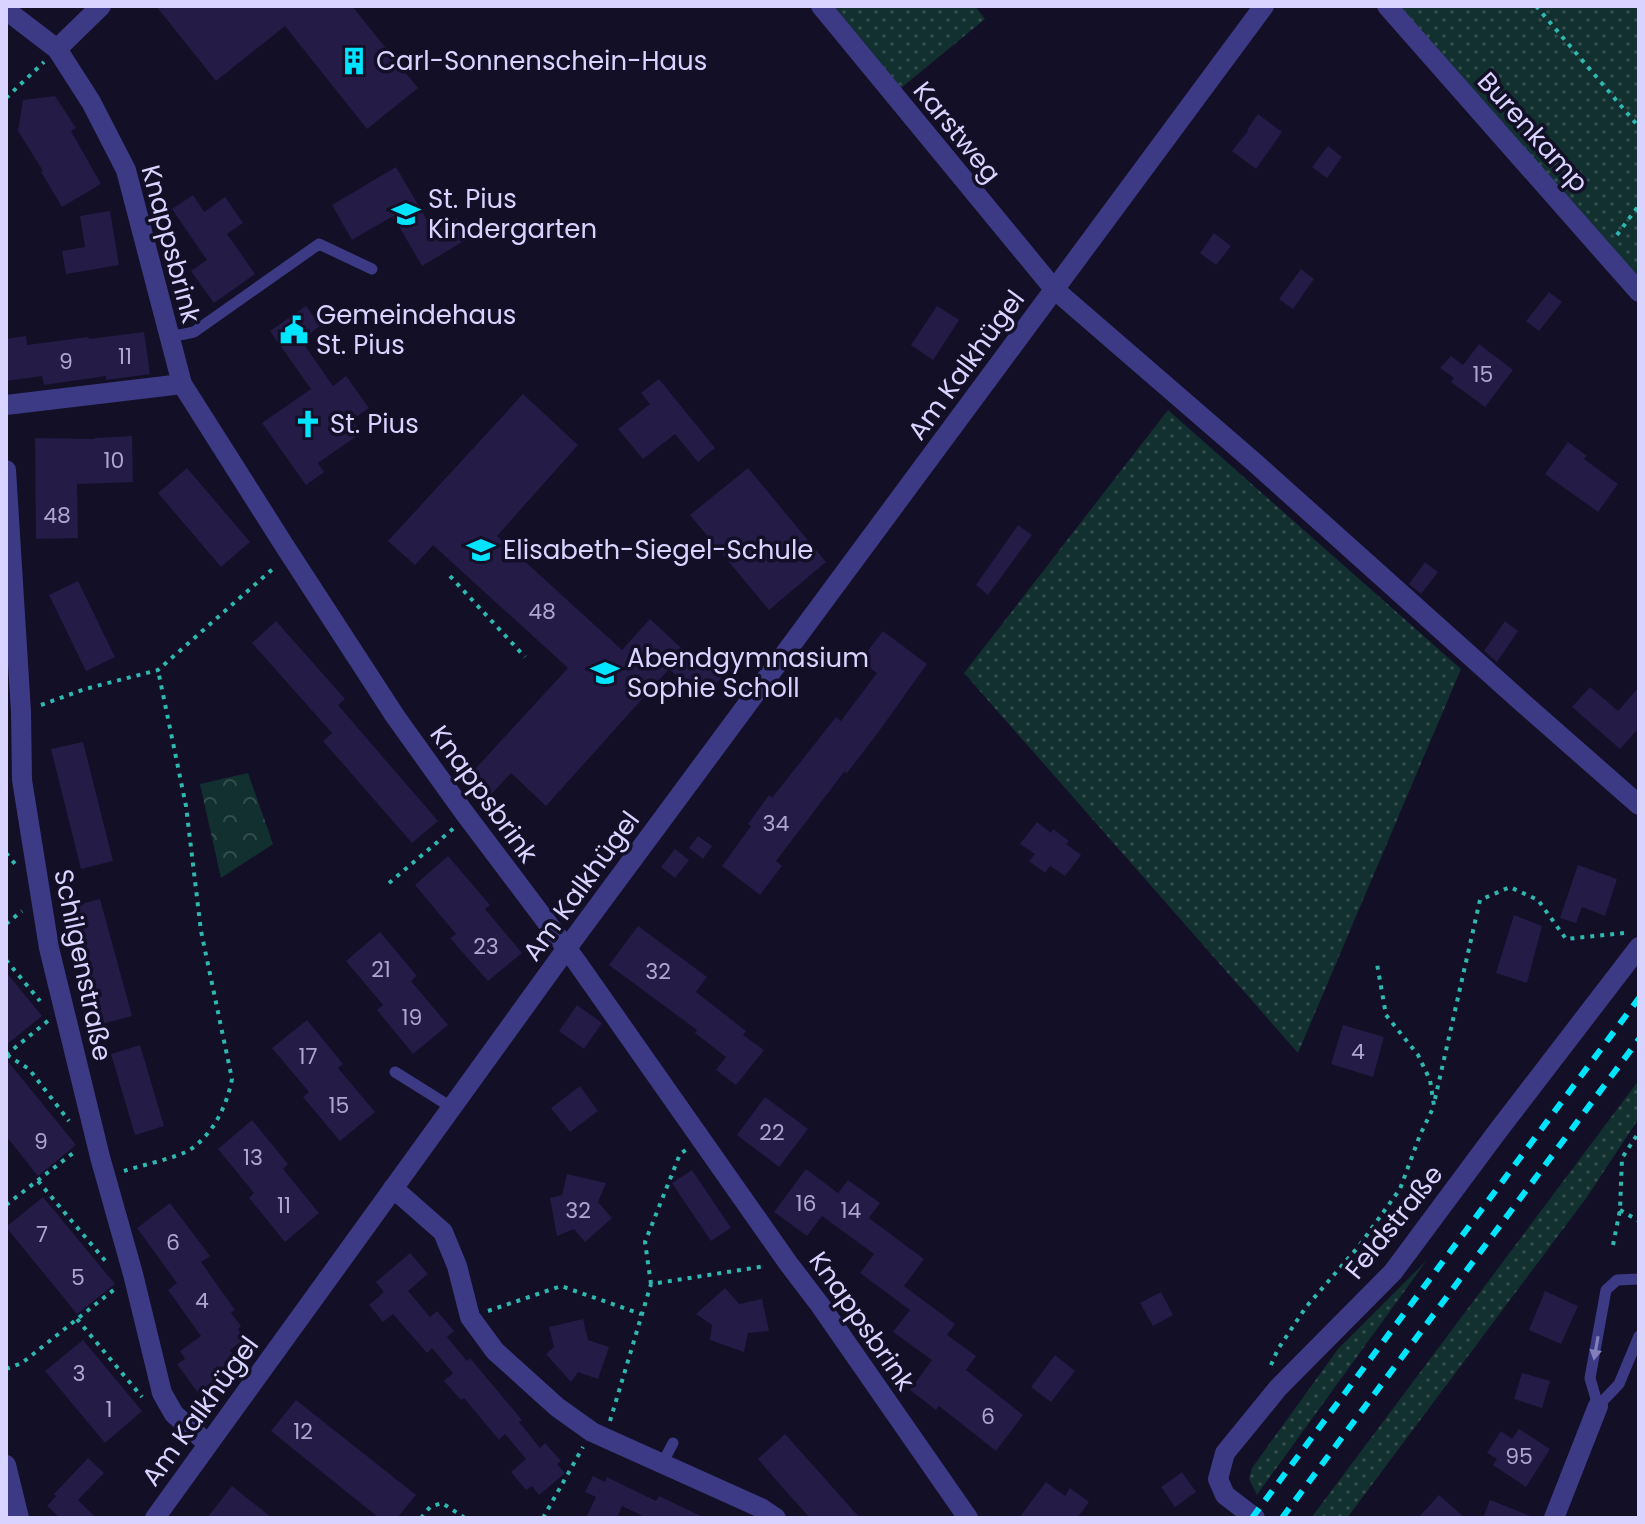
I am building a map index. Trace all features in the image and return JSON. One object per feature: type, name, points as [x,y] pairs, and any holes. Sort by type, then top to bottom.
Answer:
[{"type":"street","points":[[57,49],[101,6]]},
{"type":"street","name":"Karstweg","points":[[821,6],[1054,289]]},
{"type":"street","name":"Am Kalkhügel","points":[[155,1518],[567,948],[1264,6]]},
{"type":"street","name":"Burenkamp","points":[[1387,6],[1639,292]]},
{"type":"street","name":"Knappsbrink","points":[[6,10],[57,49],[91,102],[126,170],[182,384],[284,545],[395,716],[567,948],[968,1518]]},
{"type":"street","name":"Am Kalkhügel","points":[[1054,289],[1254,462],[1639,805]]},
{"type":"street","points":[[6,405],[182,384]]},
{"type":"street","name":"Schilgenstraße","points":[[6,470],[21,712],[22,780],[49,948],[128,1278],[162,1393],[174,1414],[207,1443]]},
{"type":"street","name":"Feldstraße","points":[[1255,1518],[1225,1495],[1218,1479],[1225,1453],[1278,1388],[1393,1272],[1497,1132],[1632,940]]},
{"type":"street","points":[[393,1188],[443,1232],[457,1266],[470,1317],[495,1351],[557,1407],[599,1435],[761,1508],[776,1518]]},
{"type":"street","points":[[1554,1518],[1598,1406]]},
{"type":"street","points":[[6,1465],[19,1518]]},
{"type":"lane","points":[[170,337],[194,332],[319,244],[372,269]]},
{"type":"lane","points":[[395,1072],[451,1107]]},
{"type":"lane","points":[[1598,1406],[1590,1378],[1606,1290],[1617,1280],[1639,1279]]},
{"type":"lane","points":[[1598,1406],[1619,1384],[1639,1336]]},
{"type":"lane","points":[[662,1464],[673,1443]]},
{"type":"path","points":[[1536,6],[1639,127]]},
{"type":"path","points":[[6,98],[57,49]]},
{"type":"path","points":[[1604,251],[1639,205]]},
{"type":"path","points":[[21,712],[85,689],[158,670],[278,564],[284,545]]},
{"type":"path","points":[[450,576],[525,657]]},
{"type":"path","points":[[106,1176],[190,1150],[214,1126],[229,1097],[232,1079],[201,931],[186,806],[158,670]]},
{"type":"path","points":[[389,883],[467,817]]},
{"type":"path","points":[[1315,1295],[1359,1246],[1400,1189],[1434,1106],[1480,900],[1510,887],[1538,900],[1566,939],[1632,940]]},
{"type":"path","points":[[6,960],[43,1005]]},
{"type":"path","points":[[1377,964],[1386,1015],[1418,1055],[1430,1080],[1434,1106]]},
{"type":"path","points":[[52,1017],[6,1054],[29,1069],[74,1127]]},
{"type":"path","points":[[1613,1245],[1620,1210],[1622,1158],[1639,1132]]},
{"type":"path","points":[[543,1518],[599,1435],[651,1284],[645,1242],[680,1154],[701,1139]]},
{"type":"path","points":[[6,1205],[83,1146]]},
{"type":"path","points":[[6,1369],[22,1363],[128,1278],[38,1181]]},
{"type":"path","points":[[1620,1210],[1639,1221]]},
{"type":"path","points":[[651,1284],[788,1263]]},
{"type":"path","points":[[470,1317],[561,1286],[641,1314]]},
{"type":"path","points":[[77,1319],[149,1405],[162,1393]]},
{"type":"path","points":[[421,1518],[430,1507],[442,1503],[465,1518]]},
{"type":"green space","points":[[834,6],[975,6],[985,19],[901,88]]},
{"type":"green space","points":[[1387,6],[1639,6],[1639,282]]},
{"type":"green space","points":[[1168,410],[1461,669],[1298,1053],[964,673]]},
{"type":"green space","points":[[248,773],[273,844],[221,878],[200,784]]},
{"type":"green space","points":[[1639,1080],[1639,1118],[1587,1197],[1347,1518],[1311,1518]]},
{"type":"green space","points":[[1427,1260],[1257,1495],[1249,1479],[1252,1468],[1338,1349]]},
{"type":"building","name":"Carl-Sonnenschein-Haus","points":[[156,6],[352,6],[418,88],[367,129],[285,26],[216,81]]},
{"type":"building","points":[[55,96],[76,128],[71,131],[101,184],[62,207],[18,131],[23,100]]},
{"type":"building","points":[[1258,114],[1282,132],[1256,169],[1232,151]]},
{"type":"building","points":[[1328,146],[1342,157],[1327,178],[1312,167]]},
{"type":"building","points":[[396,167],[434,232],[457,218],[469,238],[422,266],[393,216],[352,240],[332,205]]},
{"type":"building","points":[[193,195],[204,212],[225,197],[243,223],[227,234],[255,274],[214,303],[191,271],[207,260],[172,209]]},
{"type":"building","points":[[110,211],[119,265],[66,274],[62,251],[85,247],[80,216]]},
{"type":"building","points":[[1214,233],[1231,246],[1216,265],[1200,253]]},
{"type":"building","points":[[1301,269],[1314,279],[1293,309],[1279,299]]},
{"type":"building","points":[[1549,292],[1562,302],[1539,331],[1526,321]]},
{"type":"building","points":[[306,306],[320,326],[301,340],[333,386],[346,376],[369,408],[352,420],[361,433],[318,463],[324,472],[306,485],[262,423],[311,389],[270,331]]},
{"type":"building","points":[[937,306],[959,320],[933,360],[911,345]]},
{"type":"building","points":[[144,332],[150,374],[106,380],[106,376],[44,385],[42,376],[6,381],[6,339],[26,336],[27,345]]},
{"type":"building","points":[[1479,344],[1513,370],[1485,407],[1451,382],[1454,378],[1440,368],[1451,356],[1463,365]]},
{"type":"building","points":[[659,379],[715,448],[698,462],[675,434],[643,459],[618,429],[650,404],[641,393]]},
{"type":"building","points":[[523,394],[578,445],[497,536],[622,650],[650,619],[705,670],[724,649],[737,661],[702,699],[669,669],[546,806],[511,773],[487,799],[466,779],[568,668],[433,545],[415,565],[388,541]]},
{"type":"building","points":[[132,436],[133,482],[77,484],[78,538],[36,539],[35,438]]},
{"type":"building","points":[[1568,442],[1587,456],[1584,459],[1618,484],[1598,512],[1545,474]]},
{"type":"building","points":[[187,468],[250,542],[221,567],[158,493]]},
{"type":"building","points":[[748,468],[826,562],[769,610],[690,515]]},
{"type":"building","points":[[1018,525],[1032,535],[988,595],[976,585]]},
{"type":"building","points":[[1425,562],[1438,572],[1421,594],[1409,584]]},
{"type":"building","points":[[78,581],[115,657],[86,671],[49,595]]},
{"type":"building","points":[[276,621],[345,699],[338,705],[438,821],[412,843],[323,741],[332,733],[252,643]]},
{"type":"building","points":[[1505,621],[1518,631],[1497,662],[1484,651]]},
{"type":"building","points":[[883,631],[927,664],[877,734],[776,861],[782,866],[760,895],[722,866],[769,795],[772,798],[836,717],[841,721],[877,673],[860,661]]},
{"type":"building","points":[[1590,687],[1618,711],[1639,687],[1639,728],[1620,749],[1572,707]]},
{"type":"building","points":[[83,742],[113,861],[81,869],[51,749]]},
{"type":"building","points":[[1037,822],[1069,841],[1066,844],[1081,855],[1065,876],[1050,866],[1045,873],[1029,861],[1035,854],[1020,844]]},
{"type":"building","points":[[698,836],[712,846],[703,859],[689,848]]},
{"type":"building","points":[[675,849],[689,860],[675,878],[661,867]]},
{"type":"building","points":[[448,856],[490,905],[485,909],[522,953],[488,981],[450,938],[456,934],[415,885]]},
{"type":"building","points":[[1578,865],[1617,879],[1605,916],[1582,907],[1576,923],[1560,918]]},
{"type":"building","points":[[100,899],[132,1016],[102,1024],[70,907]]},
{"type":"building","points":[[1514,915],[1542,926],[1527,983],[1496,973]]},
{"type":"building","points":[[638,926],[707,977],[696,992],[746,1031],[743,1035],[764,1050],[736,1085],[716,1070],[726,1057],[695,1033],[697,1030],[609,965]]},
{"type":"building","points":[[380,932],[417,976],[411,981],[448,1025],[413,1054],[377,1010],[383,1005],[346,961]]},
{"type":"building","points":[[6,972],[42,1016],[6,1045]]},
{"type":"building","points":[[577,1005],[602,1023],[584,1049],[559,1031]]},
{"type":"building","points":[[307,1020],[343,1064],[338,1068],[375,1112],[340,1141],[303,1097],[309,1092],[272,1048]]},
{"type":"building","points":[[1343,1025],[1384,1037],[1373,1077],[1331,1064]]},
{"type":"building","points":[[140,1045],[164,1126],[135,1135],[111,1054]]},
{"type":"building","points":[[6,1059],[76,1145],[38,1176],[6,1136]]},
{"type":"building","points":[[580,1086],[598,1111],[570,1132],[551,1108]]},
{"type":"building","points":[[765,1097],[808,1129],[779,1167],[737,1135]]},
{"type":"building","points":[[252,1120],[288,1164],[283,1169],[319,1213],[285,1242],[249,1198],[254,1193],[218,1149]]},
{"type":"building","points":[[806,1169],[838,1193],[848,1180],[880,1203],[869,1218],[924,1259],[904,1286],[955,1324],[947,1335],[976,1356],[966,1370],[1023,1415],[996,1451],[939,1406],[936,1410],[910,1390],[932,1360],[893,1332],[910,1310],[860,1273],[874,1254],[822,1216],[807,1236],[774,1212]]},
{"type":"building","points":[[692,1170],[731,1228],[711,1241],[672,1183]]},
{"type":"building","points":[[567,1174],[606,1183],[598,1202],[612,1218],[585,1242],[574,1229],[557,1236],[550,1198],[562,1195]]},
{"type":"building","points":[[43,1197],[115,1284],[77,1314],[6,1227]]},
{"type":"building","points":[[170,1203],[210,1256],[201,1262],[235,1310],[231,1313],[241,1326],[238,1329],[245,1339],[230,1350],[239,1363],[198,1393],[177,1364],[185,1359],[180,1351],[201,1336],[168,1290],[177,1283],[137,1228]]},
{"type":"building","points":[[410,1253],[428,1274],[408,1291],[430,1317],[437,1311],[454,1331],[447,1337],[467,1361],[470,1358],[522,1420],[519,1422],[540,1448],[545,1443],[561,1461],[557,1464],[565,1473],[539,1495],[532,1486],[526,1490],[511,1472],[526,1459],[505,1434],[499,1440],[464,1398],[461,1400],[444,1381],[453,1373],[432,1348],[427,1353],[393,1314],[383,1322],[369,1305],[384,1292],[376,1282]]},
{"type":"building","points":[[725,1288],[739,1304],[762,1299],[769,1331],[748,1333],[744,1352],[710,1340],[712,1325],[696,1314]]},
{"type":"building","points":[[1545,1291],[1578,1306],[1561,1344],[1529,1330]]},
{"type":"building","points":[[1161,1292],[1173,1315],[1153,1326],[1140,1303]]},
{"type":"building","points":[[583,1319],[588,1340],[609,1347],[598,1379],[578,1372],[571,1382],[546,1354],[554,1347],[549,1327]]},
{"type":"building","points":[[83,1340],[142,1411],[105,1443],[45,1371]]},
{"type":"building","points":[[1055,1355],[1075,1371],[1051,1402],[1031,1387]]},
{"type":"building","points":[[1522,1373],[1550,1381],[1542,1408],[1514,1399]]},
{"type":"building","points":[[296,1400],[416,1495],[397,1518],[379,1518],[271,1431]]},
{"type":"building","points":[[1519,1429],[1550,1449],[1526,1487],[1493,1465],[1497,1459],[1487,1453],[1501,1431],[1512,1439]]},
{"type":"building","points":[[785,1434],[860,1518],[810,1518],[783,1488],[758,1459]]},
{"type":"building","points":[[88,1458],[104,1473],[78,1500],[96,1518],[60,1518],[47,1506],[56,1496],[54,1494]]},
{"type":"building","points":[[1182,1472],[1196,1492],[1175,1507],[1161,1487]]},
{"type":"building","points":[[593,1476],[605,1482],[607,1477],[656,1501],[659,1496],[705,1518],[647,1518],[622,1506],[617,1518],[586,1518],[596,1497],[585,1492]]},
{"type":"building","points":[[1046,1482],[1065,1496],[1070,1488],[1089,1502],[1077,1518],[1019,1518]]},
{"type":"building","points":[[232,1486],[272,1518],[207,1518]]},
{"type":"building","points":[[1439,1495],[1465,1518],[1418,1518]]},
{"type":"building","points":[[1490,1500],[1533,1517],[1533,1518],[1483,1518]]},
{"type":"railway","points":[[1252,1518],[1639,998]]},
{"type":"railway","points":[[1282,1518],[1639,1039]]},
{"type":"place","name":"Carl-Sonnenschein-Haus","points":[[354,61]]},
{"type":"place","name":"St. Pius Kindergarten","points":[[406,214]]},
{"type":"place","name":"Gemeindehaus St. Pius","points":[[294,330]]},
{"type":"place","name":"St. Pius","points":[[308,424]]},
{"type":"place","name":"Elisabeth-Siegel-Schule","points":[[481,550]]},
{"type":"place","name":"Abendgymnasium Sophie Scholl","points":[[605,673]]}]
